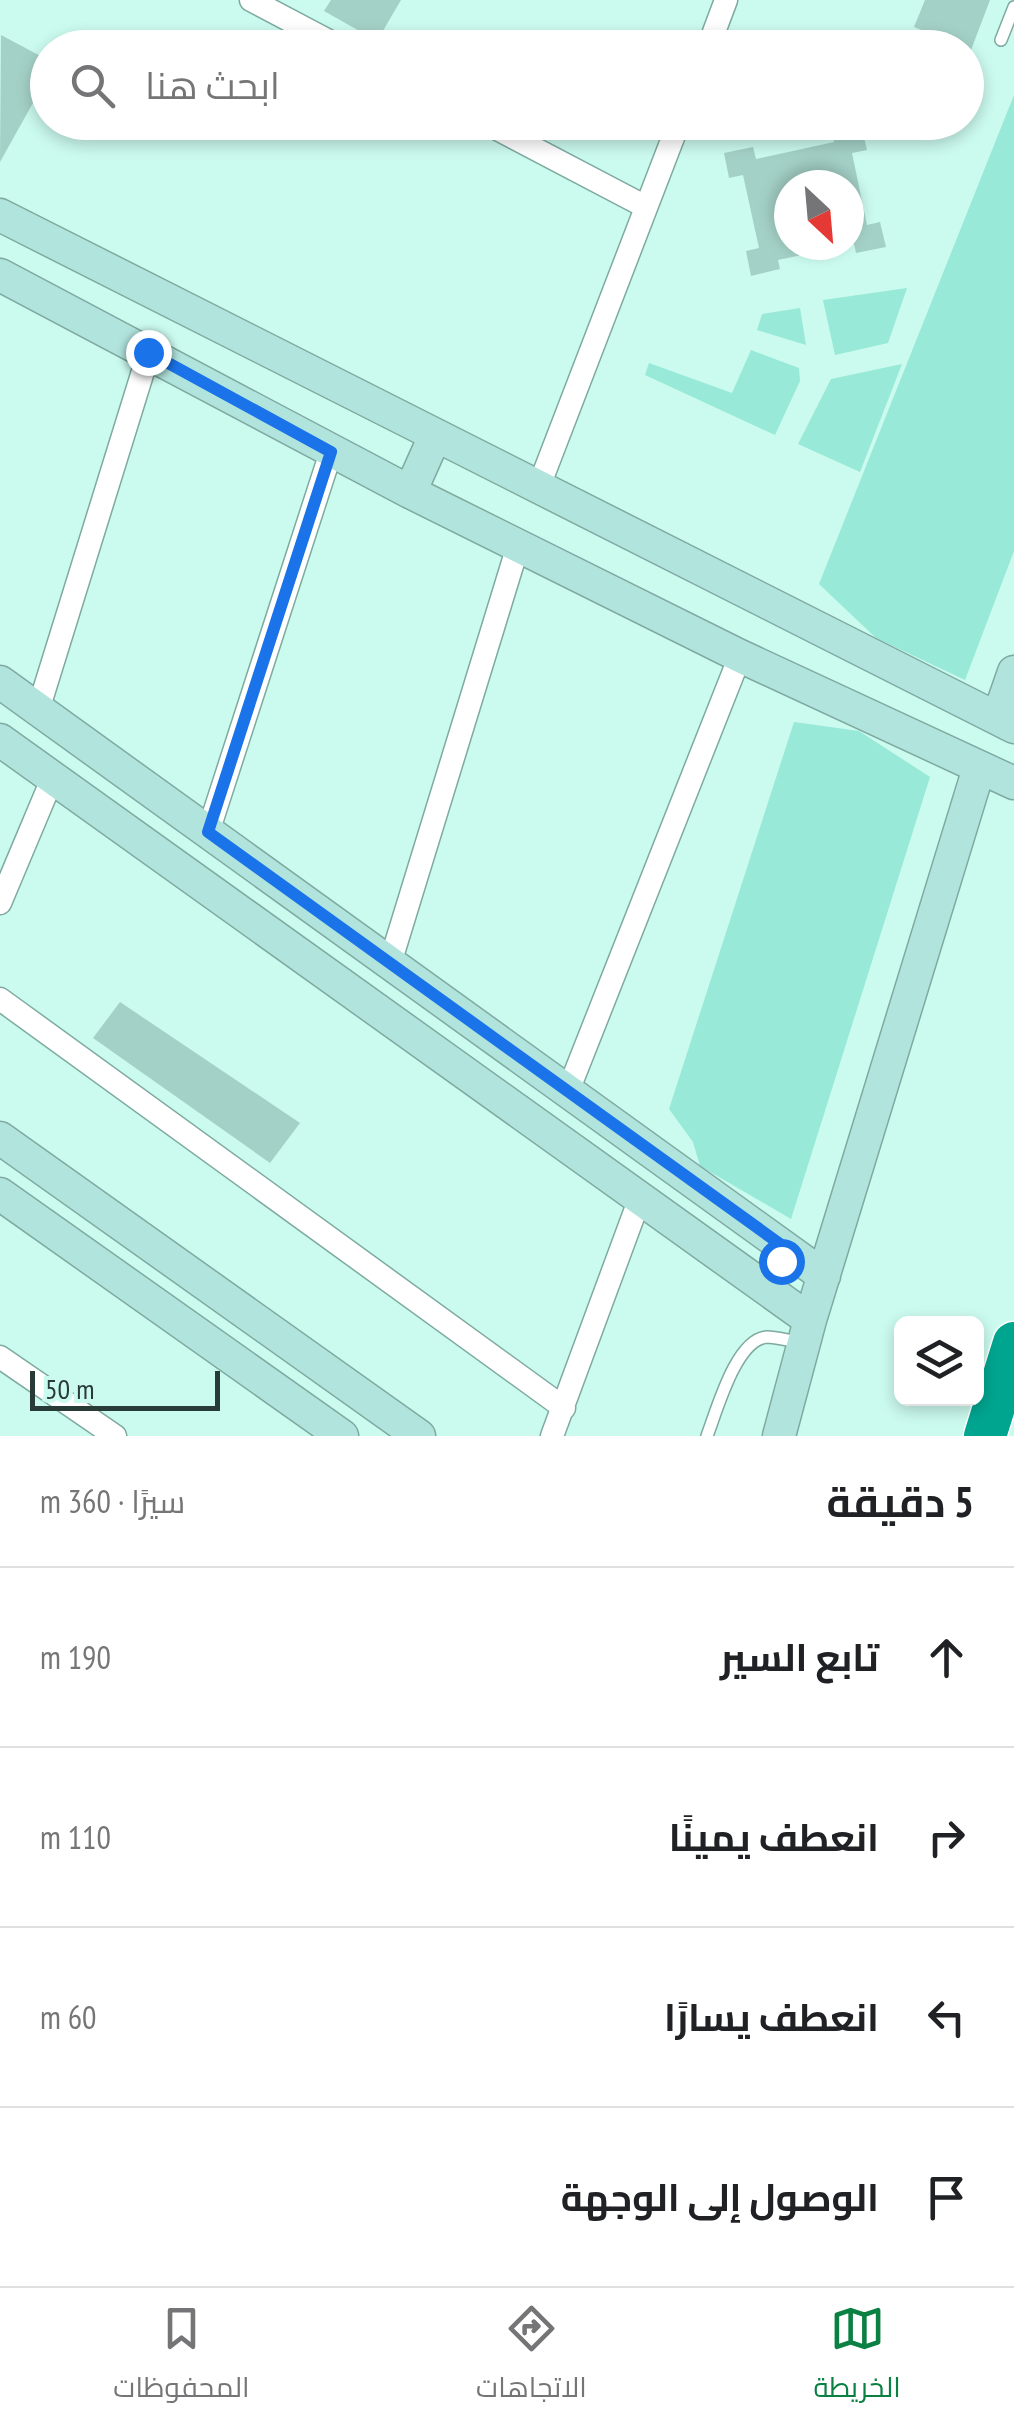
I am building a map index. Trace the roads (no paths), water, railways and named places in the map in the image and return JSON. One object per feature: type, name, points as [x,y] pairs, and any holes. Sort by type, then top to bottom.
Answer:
[{"type":"highway","points":[[985,1436],[1014,1343]]},
{"type":"street","points":[[251,0],[308,30]]},
{"type":"street","points":[[700,0],[724,6],[715,30]]},
{"type":"street","points":[[518,140],[646,207]]},
{"type":"street","points":[[538,486],[672,140]]},
{"type":"street","points":[[0,215],[1006,722],[1014,672]]},
{"type":"street","points":[[0,275],[410,492],[740,656],[1014,784]]},
{"type":"street","points":[[38,710],[148,352]]},
{"type":"street","points":[[410,492],[435,436]]},
{"type":"street","points":[[208,832],[331,452]]},
{"type":"street","points":[[390,963],[518,546]]},
{"type":"street","points":[[568,1091],[740,656]]},
{"type":"street","points":[[0,682],[824,1276]]},
{"type":"street","points":[[0,740],[753,1278],[806,1332]]},
{"type":"street","points":[[779,1436],[806,1332],[978,768]]},
{"type":"street","points":[[0,903],[52,777]]},
{"type":"street","points":[[0,999],[564,1408]]},
{"type":"street","points":[[0,1138],[420,1436]]},
{"type":"street","points":[[0,1194],[342,1436]]},
{"type":"street","points":[[552,1436],[640,1198]]},
{"type":"street","points":[[753,1278],[777,1269],[780,1244]]},
{"type":"street","points":[[0,1358],[115,1436]]},
{"type":"lane","points":[[1001,40],[1014,8]]},
{"type":"lane","points":[[707,1436],[739,1356],[765,1337],[806,1332]]}]
